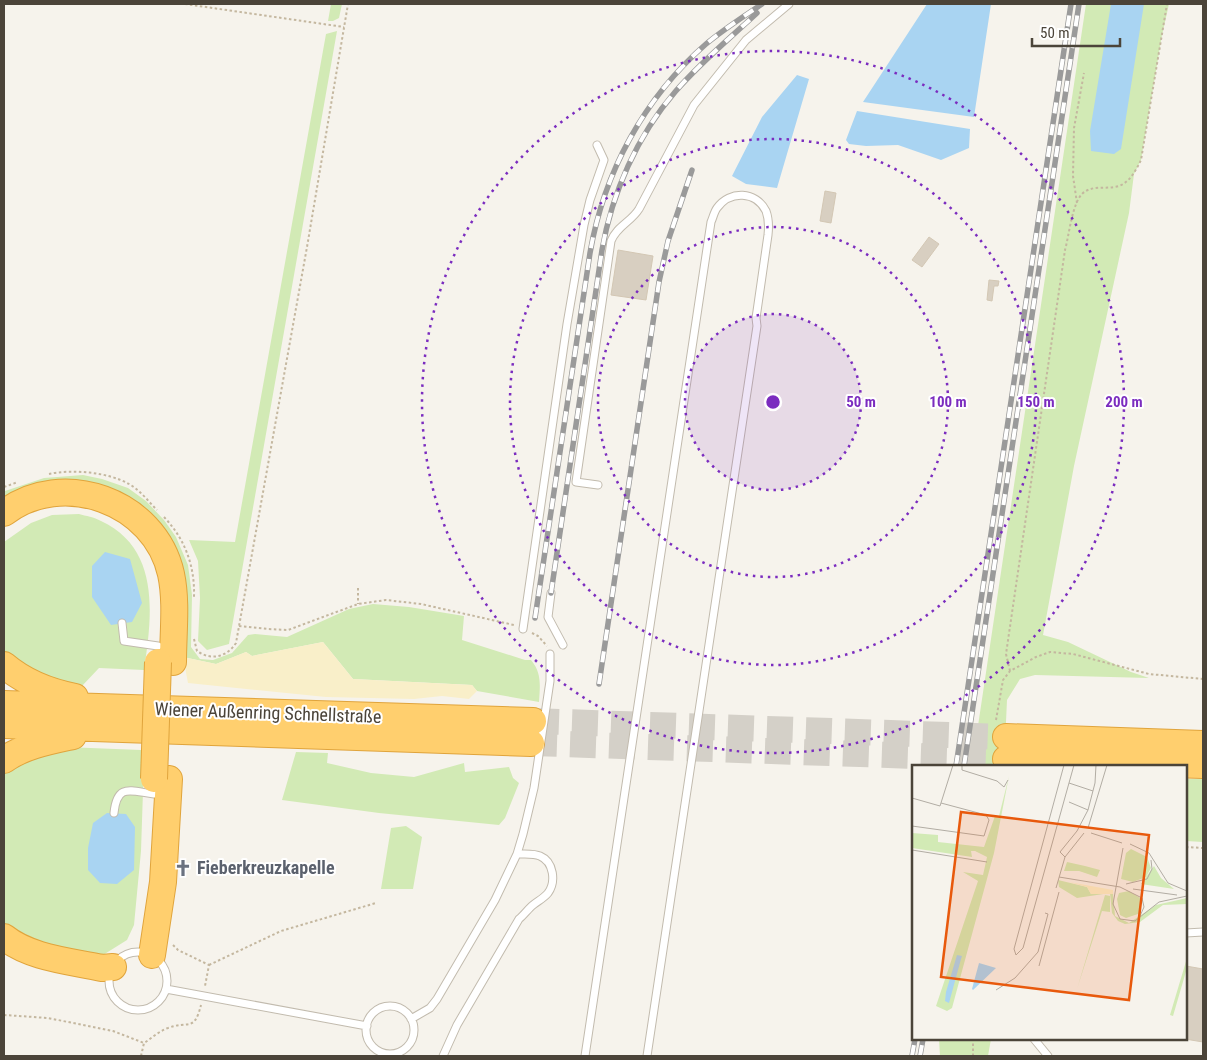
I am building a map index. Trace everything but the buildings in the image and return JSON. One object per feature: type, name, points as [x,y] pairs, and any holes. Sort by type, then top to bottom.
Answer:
[{"type":"highway","points":[[4,513],[21,501],[41,495],[74,492],[101,497],[120,505],[134,516],[157,542],[171,573],[174,592],[163,657]]},
{"type":"highway","points":[[4,533],[13,525],[38,513],[58,507],[80,507],[99,511],[117,520],[138,538],[152,562],[158,581],[160,598],[163,657],[159,784],[163,882],[153,950]]},
{"type":"highway","points":[[4,665],[26,680],[48,690],[140,709]]},
{"type":"highway","name":"Wiener Außenring Schnellstraße","points":[[4,704],[140,709],[532,732],[108,729],[4,725]]},
{"type":"highway","points":[[4,760],[10,755],[31,747],[108,729]]},
{"type":"highway","points":[[1003,741],[1203,744]]},
{"type":"highway","points":[[1003,741],[1203,765]]},
{"type":"highway","points":[[4,937],[21,948],[102,968],[111,976]]},
{"type":"highway","points":[[4,955],[28,966],[111,976]]},
{"type":"lane","points":[[598,485],[576,482],[614,234],[640,209],[694,105],[716,76],[746,40],[789,4]]},
{"type":"lane","points":[[523,629],[567,324],[582,234],[590,200],[604,160],[597,145]]},
{"type":"lane","points":[[585,1056],[711,222],[716,209],[725,200],[737,195],[746,195],[760,203],[766,211],[769,222],[768,235],[756,318],[757,326],[647,1056]]},
{"type":"lane","points":[[551,594],[548,617],[563,645]]},
{"type":"lane","points":[[122,623],[124,641],[163,657]]},
{"type":"lane","points":[[411,1020],[430,1008],[437,999],[495,900],[517,854],[524,834],[534,788],[550,681],[550,654]]},
{"type":"lane","points":[[114,813],[116,798],[120,793],[159,784]]},
{"type":"lane","points":[[443,1056],[457,1025],[519,919],[550,892],[553,873],[546,860],[541,856],[517,854]]},
{"type":"lane","points":[[1187,933],[1203,932]]},
{"type":"lane","points":[[153,950],[167,977],[166,989],[158,1002],[150,1007],[133,1009],[124,1006],[112,993],[111,976],[118,960],[125,955],[153,950]]},
{"type":"lane","points":[[166,989],[367,1026]]},
{"type":"lane","points":[[395,1007],[402,1010],[411,1020],[414,1030],[413,1038],[404,1050],[393,1055],[382,1053],[375,1049],[367,1036],[367,1026],[372,1014],[379,1009],[395,1007]]},
{"type":"lane","points":[[1035,1040],[1048,1056]]},
{"type":"path","points":[[185,4],[344,26]]},
{"type":"path","points":[[227,652],[236,643],[307,247],[348,4]]},
{"type":"path","points":[[1010,671],[1006,654],[1065,250],[1077,202],[1082,194],[1096,187],[1119,186],[1134,174],[1141,160],[1167,4]]},
{"type":"path","points":[[1077,202],[1073,176],[1074,128],[1084,73]]},
{"type":"path","points":[[358,588],[358,604]]},
{"type":"path","points":[[239,626],[288,630],[358,604],[386,600],[421,604],[509,623],[538,636],[546,644],[550,654]]},
{"type":"path","points":[[1003,741],[1000,693],[1003,680],[1010,671],[1050,652],[1073,654],[1149,674],[1203,679]]},
{"type":"path","points":[[1187,847],[1203,848]]},
{"type":"path","points":[[209,965],[281,931],[376,903]]},
{"type":"path","points":[[153,950],[178,950],[209,965]]},
{"type":"path","points":[[141,1056],[144,1043],[170,1027],[191,1024],[198,1018],[209,965]]},
{"type":"path","points":[[4,1015],[48,1018],[104,1029],[144,1043]]},
{"type":"path","points":[[973,1040],[973,1056]]},
{"type":"green space","points":[[331,4],[342,4],[339,18],[328,21]]},
{"type":"green space","points":[[1086,4],[1169,4],[1141,160],[1134,174],[1129,213],[1074,466],[1043,635],[1068,642],[1131,672],[1149,678],[1035,675],[1020,679],[1007,700],[1004,765],[972,765]]},
{"type":"green space","points":[[337,31],[229,644],[207,650],[198,641],[200,598],[198,561],[189,540],[235,542],[326,34]]},
{"type":"green space","points":[[83,475],[128,488],[146,501],[164,520],[176,537],[188,565],[192,595],[191,647],[200,659],[213,660],[232,653],[248,635],[287,637],[349,609],[373,604],[409,607],[464,616],[462,640],[525,660],[531,660],[539,675],[539,702],[477,691],[472,685],[353,679],[323,642],[252,656],[246,652],[216,664],[183,657],[182,589],[110,491],[4,504],[5,491],[44,478]]},
{"type":"green space","points":[[79,514],[101,521],[120,533],[134,548],[143,566],[148,586],[150,607],[144,670],[99,668],[82,686],[37,677],[4,653],[4,542],[31,523],[52,515]]},
{"type":"green space","points":[[65,747],[141,750],[144,761],[141,851],[134,925],[127,940],[103,955],[71,953],[23,939],[4,925],[4,770]]},
{"type":"green space","points":[[296,752],[328,753],[327,763],[371,773],[414,777],[464,763],[465,772],[509,767],[513,778],[519,783],[505,818],[499,825],[379,813],[282,800]]},
{"type":"green space","points":[[1187,779],[1203,779],[1203,842],[1187,841]]},
{"type":"green space","points":[[406,826],[422,837],[413,889],[381,889],[391,828]]},
{"type":"green space","points":[[939,1040],[991,1040],[988,1056],[940,1056]]},
{"type":"sand","points":[[323,642],[353,679],[472,685],[477,691],[469,699],[442,696],[414,699],[326,697],[188,683],[183,657],[216,664],[246,652],[252,656]]},
{"type":"water","points":[[927,4],[991,4],[974,117],[863,102]]},
{"type":"water","points":[[1111,4],[1144,4],[1121,149],[1114,154],[1091,151],[1090,131]]},
{"type":"water","points":[[797,75],[809,79],[777,188],[746,184],[732,176],[762,117]]},
{"type":"water","points":[[857,111],[970,129],[969,148],[941,160],[898,145],[866,146],[849,144],[846,140]]},
{"type":"water","points":[[105,552],[130,559],[142,603],[132,622],[111,625],[92,597],[92,566]]},
{"type":"water","points":[[107,813],[126,814],[135,827],[134,870],[117,884],[100,883],[88,870],[88,848],[93,823]]},
{"type":"tunnel","points":[[533,721],[1006,737]]},
{"type":"tunnel","points":[[531,743],[1006,759]]},
{"type":"railway","points":[[535,618],[590,253],[596,223],[605,194],[630,138],[664,88],[706,44],[762,4]]},
{"type":"railway","points":[[956,765],[1071,4]]},
{"type":"railway","points":[[964,765],[1079,4]]},
{"type":"railway","points":[[551,593],[602,250],[606,229],[619,187],[638,146],[661,109],[694,71],[757,13]]},
{"type":"railway","points":[[599,684],[659,282],[668,241],[692,170]]},
{"type":"railway","points":[[912,1056],[915,1040]]},
{"type":"railway","points":[[920,1056],[923,1040]]},
{"type":"place","name":"Fieberkreuzkapelle","points":[[183,868]]}]
